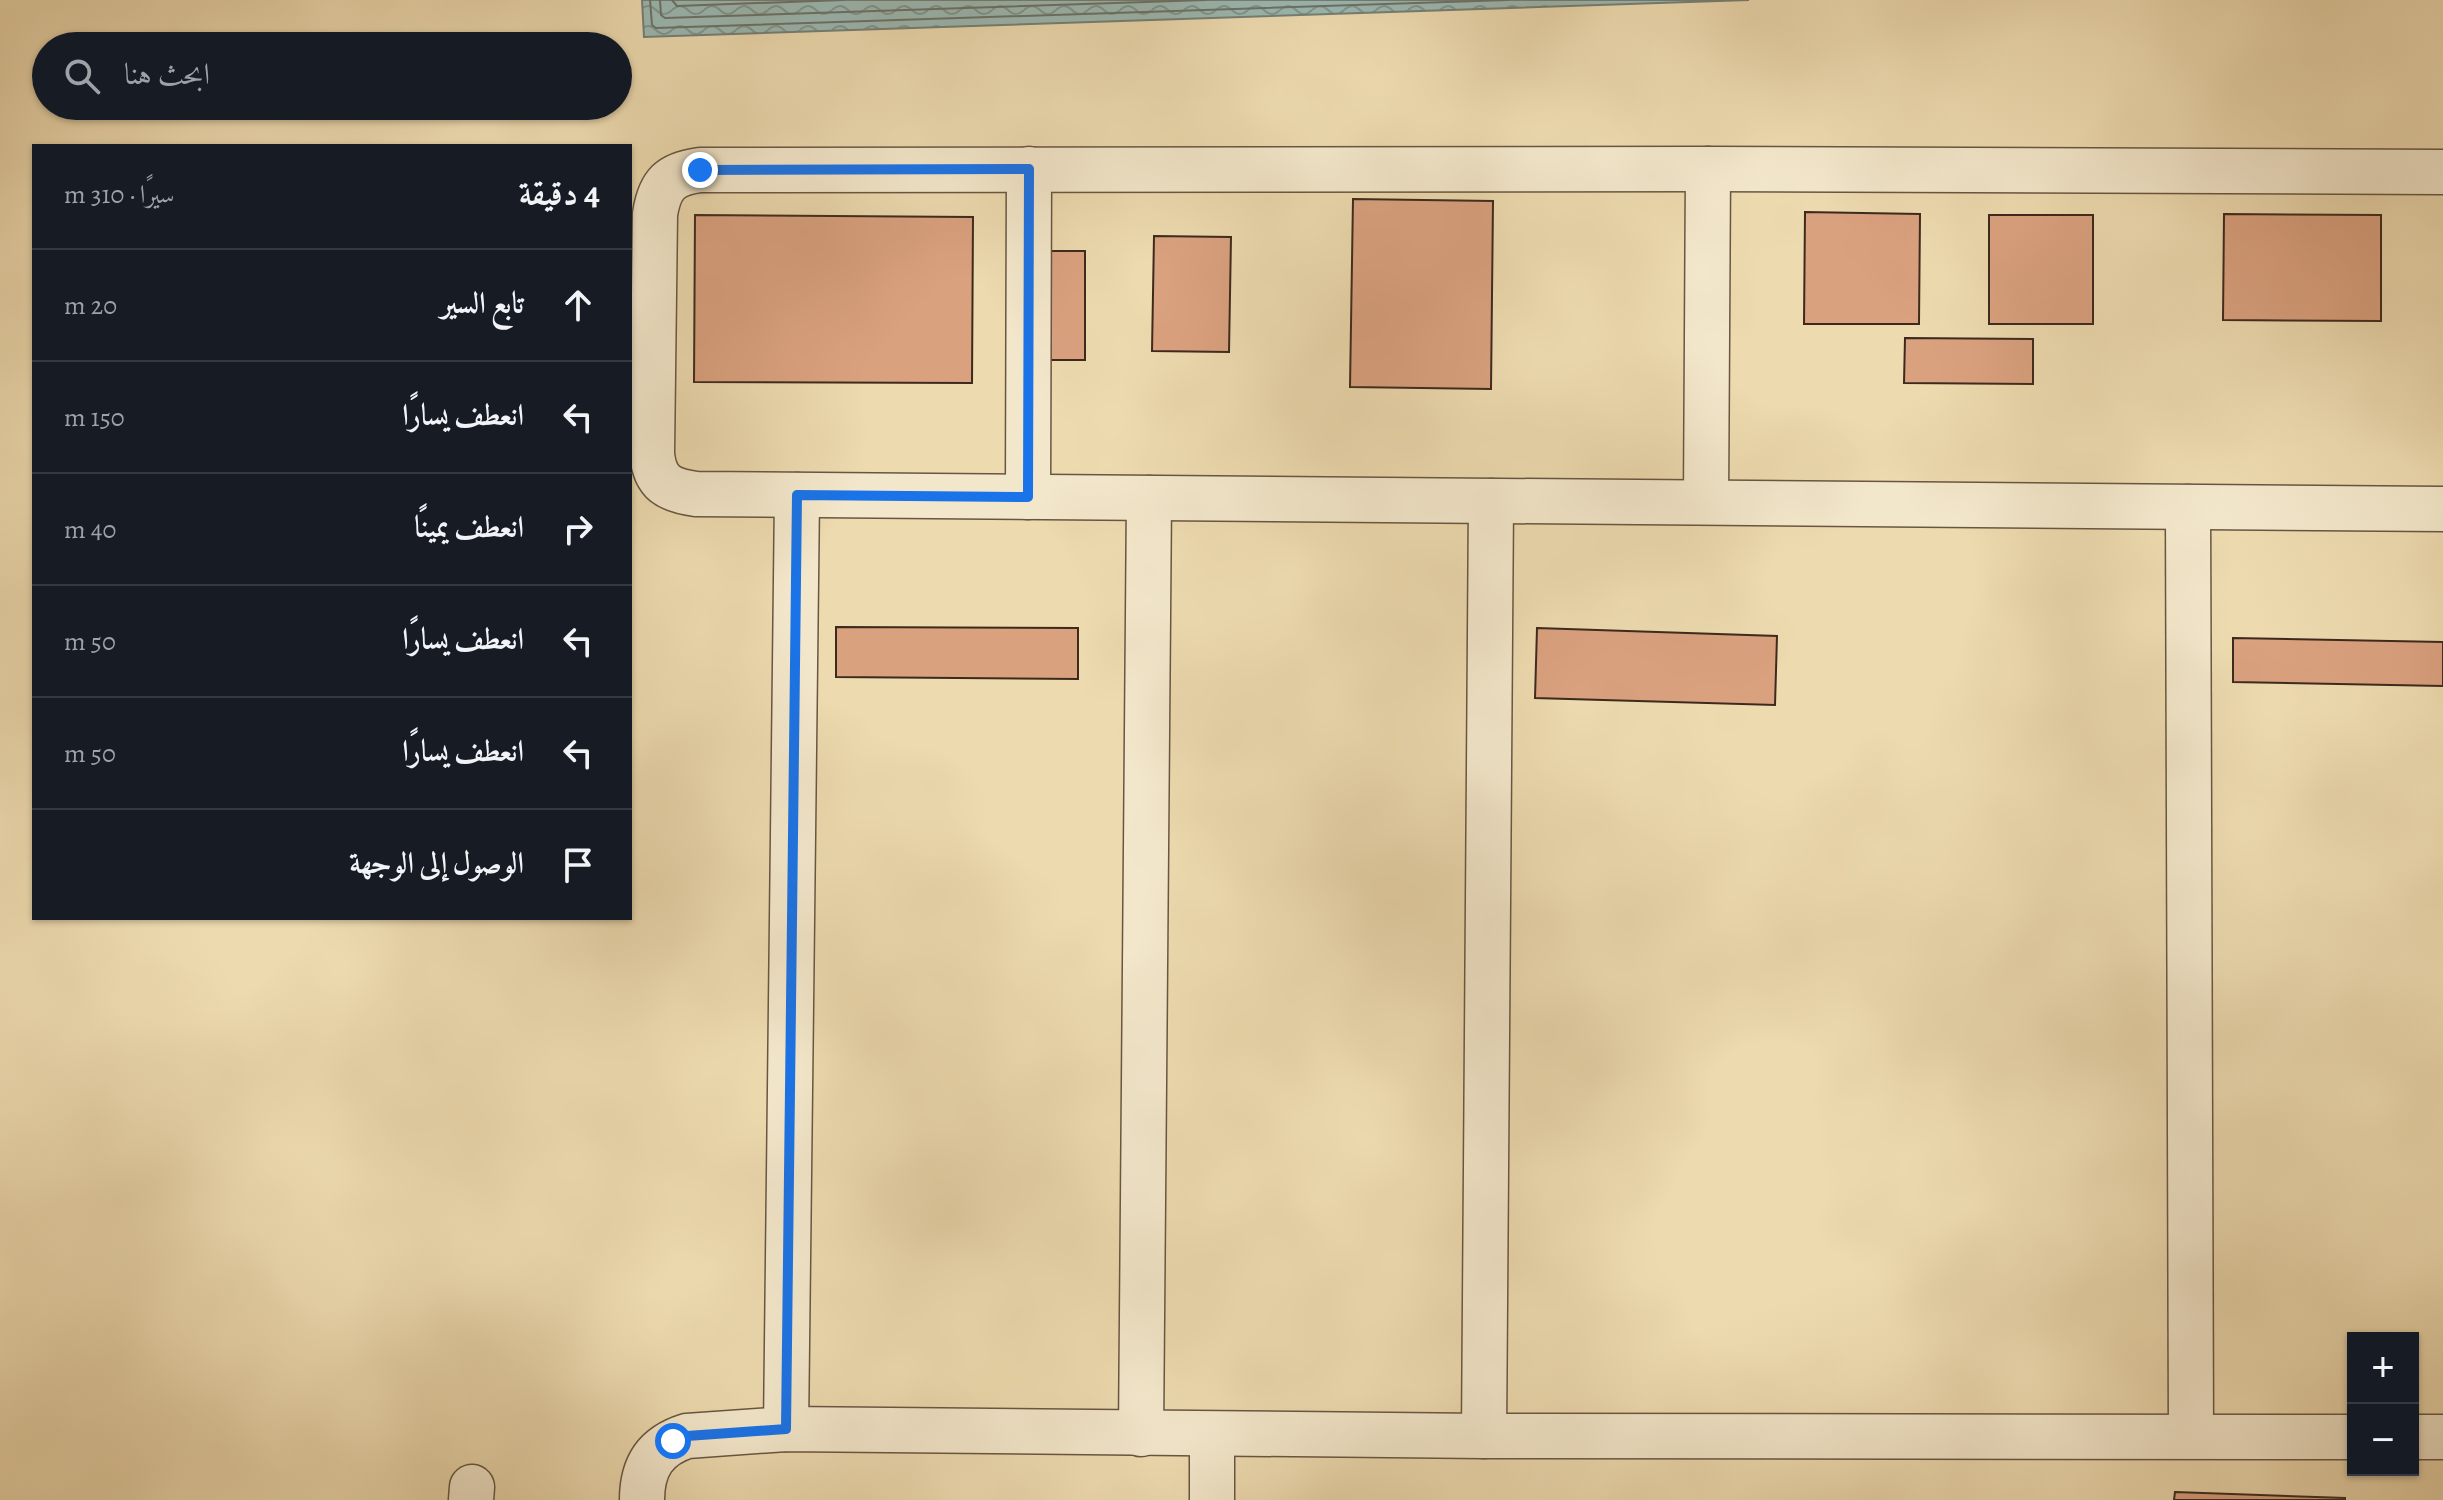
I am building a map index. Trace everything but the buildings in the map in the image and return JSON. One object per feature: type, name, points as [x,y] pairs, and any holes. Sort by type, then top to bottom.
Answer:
[{"type":"lane","points":[[1028,497],[1029,169]]},
{"type":"lane","points":[[1706,502],[1708,169]]},
{"type":"lane","points":[[2443,172],[1708,169],[683,172],[668,181],[658,196],[655,214],[653,467],[659,479],[670,488],[683,492],[797,495],[2443,509]]},
{"type":"lane","points":[[786,1429],[797,495]]},
{"type":"lane","points":[[1141,1434],[1149,498]]},
{"type":"lane","points":[[1484,1436],[1491,501]]},
{"type":"lane","points":[[2188,507],[2191,1436]]},
{"type":"lane","points":[[642,1500],[644,1475],[650,1460],[673,1441],[687,1436],[786,1429],[1484,1436],[2347,1437]]},
{"type":"lane","points":[[1212,1434],[1212,1500]]},
{"type":"lane","points":[[2419,1437],[2443,1437]]},
{"type":"water","points":[[642,0],[1749,0],[644,37]]},
{"type":"route","points":[[673,1441],[687,1436],[786,1429],[797,495],[1028,497],[1029,169],[700,170]]}]
